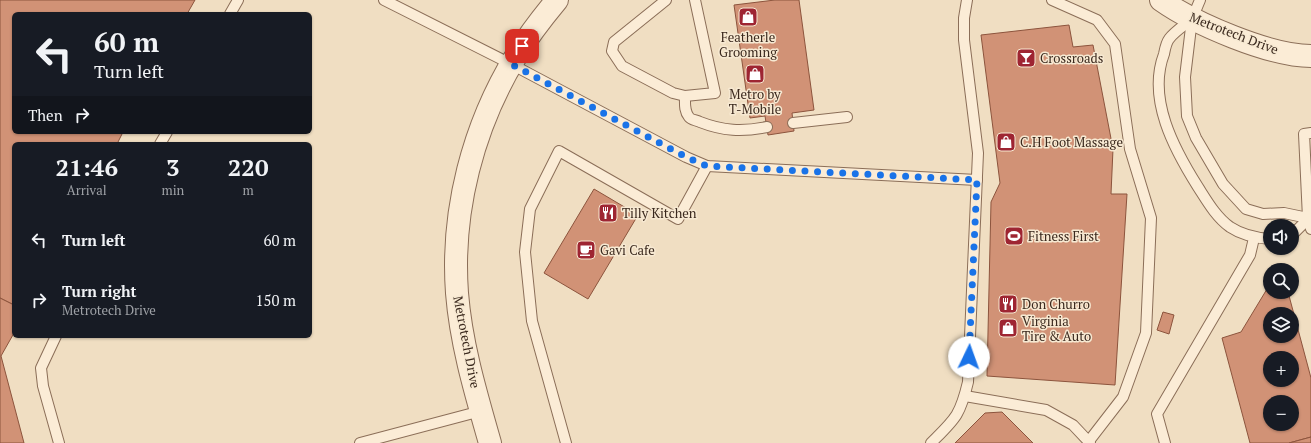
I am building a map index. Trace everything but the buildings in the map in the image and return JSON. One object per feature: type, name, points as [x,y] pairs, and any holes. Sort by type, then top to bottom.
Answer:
[{"type":"street","name":"Metrotech Drive","points":[[490,443],[469,364],[457,292],[456,256],[464,185],[474,150],[499,86],[511,64],[535,27],[557,0]]},
{"type":"street","name":"Metrotech Drive","points":[[1161,0],[1196,10],[1269,49],[1302,56],[1311,56]]},
{"type":"lane","points":[[231,12],[238,0]]},
{"type":"lane","points":[[384,0],[511,64],[686,157],[707,166],[977,180]]},
{"type":"lane","points":[[666,0],[614,42],[612,51],[622,66],[673,93],[685,96],[715,93],[695,0]]},
{"type":"lane","points":[[931,443],[955,420],[961,409],[968,382],[978,153],[964,40],[964,18],[967,0]]},
{"type":"lane","points":[[965,396],[1046,410],[1074,425],[1090,442],[1123,397],[1146,333],[1150,218],[1130,149],[1115,44],[1096,20],[1052,0]]},
{"type":"lane","points":[[1196,10],[1185,78],[1187,116],[1208,159],[1223,184],[1246,209],[1263,214],[1284,213],[1310,217]]},
{"type":"lane","points":[[1196,10],[1169,39],[1160,64],[1158,82],[1166,124],[1176,149],[1192,178],[1217,216],[1230,227],[1254,238],[1263,239]]},
{"type":"lane","points":[[685,96],[684,109],[690,118],[711,127],[720,129],[751,130],[766,127]]},
{"type":"lane","points":[[793,123],[847,117]]},
{"type":"lane","points":[[1311,134],[1304,134],[1311,229]]},
{"type":"lane","points":[[566,443],[532,321],[525,252],[530,209],[559,151],[678,219],[707,166]]},
{"type":"lane","points":[[1299,228],[1310,217]]},
{"type":"lane","points":[[1165,443],[1157,414],[1250,255],[1254,238]]},
{"type":"lane","points":[[55,338],[41,368],[43,386],[59,443]]},
{"type":"lane","points":[[360,443],[481,411]]},
{"type":"place","name":"Featherle Grooming","points":[[748,17]]},
{"type":"place","name":"Crossroads","points":[[1026,58]]},
{"type":"place","name":"Metro by T-Mobile","points":[[755,74]]},
{"type":"place","name":"C.H Foot Massage","points":[[1006,142]]},
{"type":"place","name":"Tilly Kitchen","points":[[608,213]]},
{"type":"place","name":"Fitness First","points":[[1014,236]]},
{"type":"place","name":"Gavi Cafe","points":[[586,250]]},
{"type":"place","name":"Don Churro","points":[[1008,304]]},
{"type":"place","name":"Virginia Tire & Auto","points":[[1008,328]]},
{"type":"route","points":[[522,46],[511,64],[697,163],[707,166],[717,168],[977,180],[969,357]]}]
